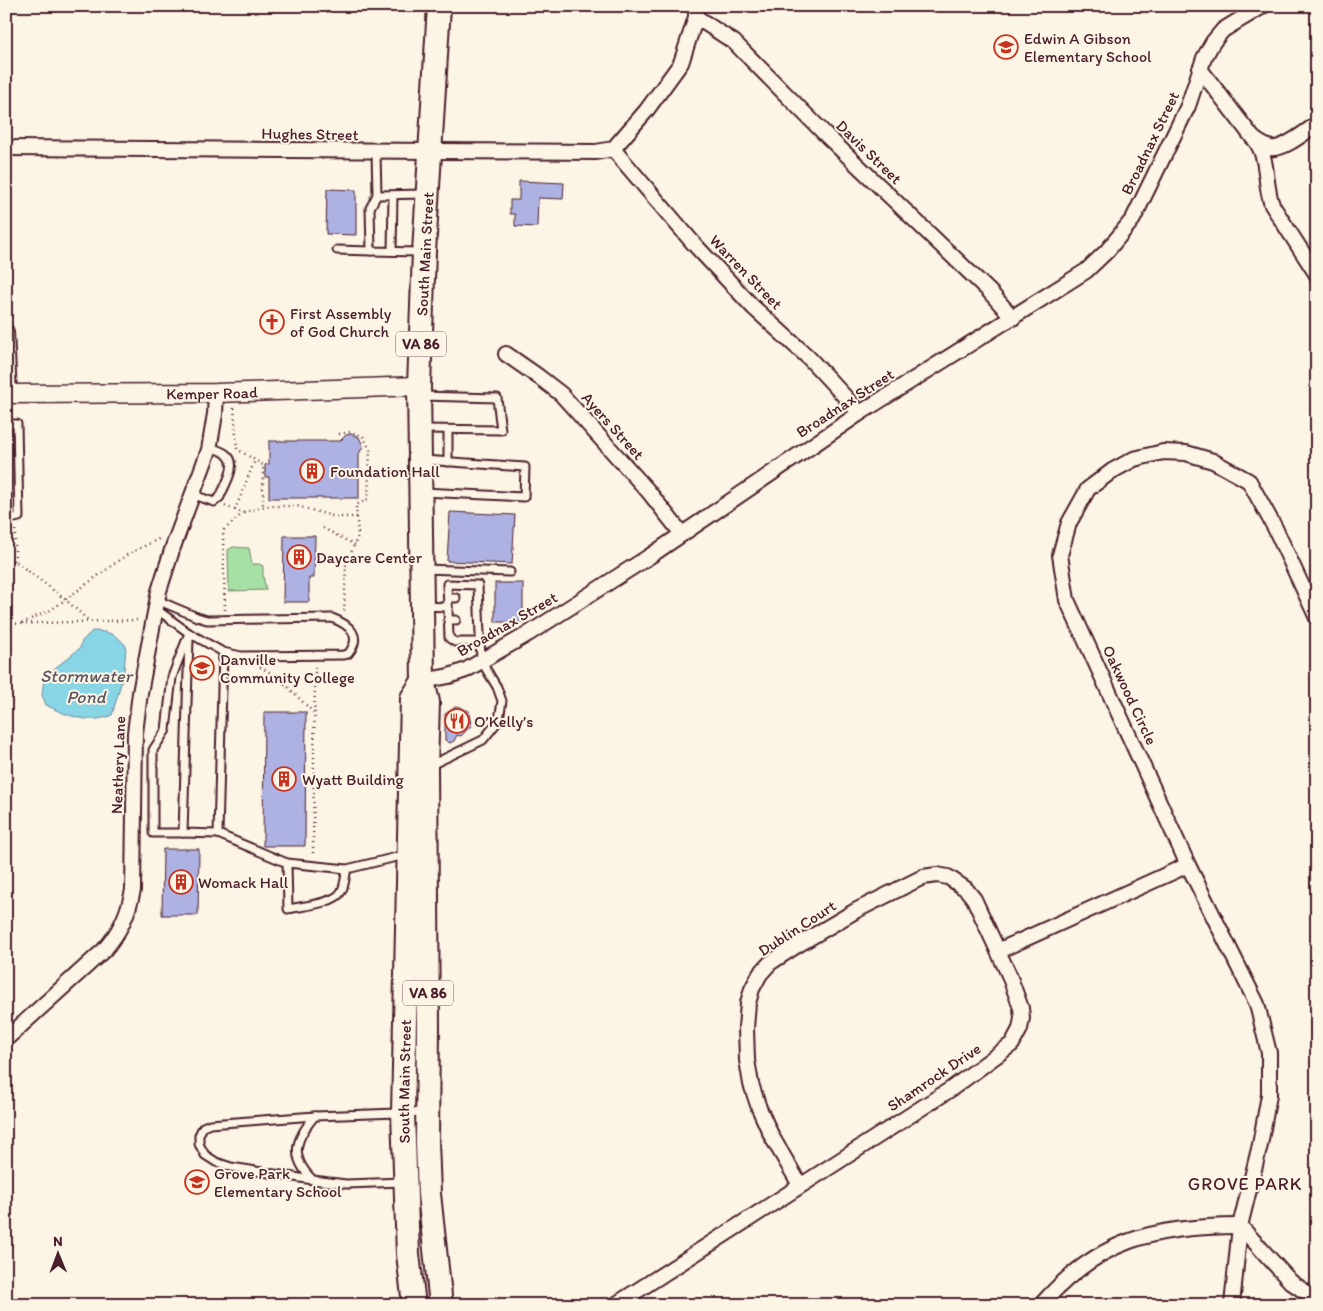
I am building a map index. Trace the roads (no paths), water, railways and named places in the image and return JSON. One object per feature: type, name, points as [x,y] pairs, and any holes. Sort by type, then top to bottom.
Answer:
[{"type":"main road","name":"South Main Street","points":[[414,1305],[408,1254],[416,1182],[427,1112],[426,768],[428,702],[423,681],[419,391],[427,194],[439,6]]},
{"type":"main road","name":"South Main Street","points":[[423,681],[412,698],[403,1113],[441,1305]]},
{"type":"street","name":"Broadnax Street","points":[[423,681],[449,676],[466,670],[563,612],[682,534],[860,412],[1086,271],[1107,251],[1133,219],[1188,106],[1204,58],[1213,42],[1223,30],[1263,6]]},
{"type":"street","points":[[613,149],[646,111],[681,63],[696,12]]},
{"type":"street","name":"Davis Street","points":[[696,12],[734,42],[828,137],[989,291],[1013,318]]},
{"type":"street","points":[[1200,69],[1260,147],[1264,156],[1268,193],[1272,204],[1317,275]]},
{"type":"street","points":[[1253,138],[1269,148],[1278,148],[1317,124]]},
{"type":"street","name":"Hughes Street","points":[[6,148],[376,152],[596,152],[613,149]]},
{"type":"street","name":"Warren Street","points":[[613,149],[694,244],[753,307],[809,358],[860,412]]},
{"type":"street","points":[[6,332],[8,394]]},
{"type":"street","name":"Ayers Street","points":[[506,354],[561,394],[648,492],[682,534]]},
{"type":"street","name":"Kemper Road","points":[[8,394],[419,391]]},
{"type":"street","name":"Neathery Lane","points":[[6,1039],[104,950],[116,936],[124,921],[133,890],[135,733],[155,609],[210,447],[215,414],[224,393]]},
{"type":"street","name":"Oakwood Circle","points":[[1232,1305],[1240,1226],[1270,1095],[1270,1053],[1257,1004],[1188,865],[1067,600],[1060,555],[1069,523],[1088,489],[1112,471],[1134,459],[1163,452],[1186,454],[1214,461],[1249,480],[1275,528],[1317,618]]},
{"type":"street","points":[[998,951],[1188,865]]},
{"type":"street","name":"Dublin Court","points":[[800,1185],[772,1137],[759,1108],[747,1060],[746,1028],[748,1003],[752,989],[760,974],[770,963],[857,910],[916,879],[937,875],[955,880],[966,888],[974,899],[998,951]]},
{"type":"street","name":"Shamrock Drive","points":[[615,1305],[951,1088],[1012,1044],[1020,1029],[1021,1008],[998,951]]},
{"type":"street","points":[[1041,1305],[1071,1275],[1090,1260],[1112,1247],[1130,1240],[1185,1227],[1240,1226],[1291,1282],[1317,1300]]},
{"type":"lane","points":[[371,251],[370,208],[377,195],[376,152]]},
{"type":"lane","points":[[377,195],[427,194]]},
{"type":"lane","points":[[392,251],[393,196]]},
{"type":"lane","points":[[337,250],[424,252]]},
{"type":"lane","points":[[419,391],[497,398],[501,430],[420,429]]},
{"type":"lane","points":[[6,424],[17,424],[19,517],[6,520]]},
{"type":"lane","points":[[448,430],[448,462]]},
{"type":"lane","points":[[194,495],[214,502],[220,497],[231,469],[232,463],[227,454],[210,447]]},
{"type":"lane","points":[[420,460],[525,467],[524,498],[420,492]]},
{"type":"lane","points":[[421,569],[510,572]]},
{"type":"lane","points":[[426,768],[483,740],[499,720],[502,702],[481,661],[478,585],[447,584],[448,606],[452,620],[449,638],[455,642],[480,642]]},
{"type":"lane","points":[[448,598],[456,598]]},
{"type":"lane","points":[[471,598],[479,598]]},
{"type":"lane","points":[[422,606],[448,606]]},
{"type":"lane","points":[[155,609],[207,620],[332,618],[344,622],[350,628],[355,642],[348,654],[343,655],[241,656],[223,652],[189,633],[155,609]]},
{"type":"lane","points":[[471,620],[480,620]]},
{"type":"lane","points":[[189,633],[172,677],[166,730],[153,750],[153,833],[218,834],[287,863],[347,869],[408,854]]},
{"type":"lane","points":[[183,833],[189,633]]},
{"type":"lane","points":[[218,834],[223,652]]},
{"type":"lane","points":[[287,863],[288,909],[336,898],[341,892],[347,869]]},
{"type":"lane","points":[[416,1182],[346,1184],[231,1167],[216,1162],[205,1154],[199,1144],[199,1135],[202,1127],[210,1124],[315,1116],[427,1112]]},
{"type":"lane","points":[[313,1180],[303,1170],[299,1161],[297,1145],[304,1129],[315,1116]]},
{"type":"water","name":"Stormwater Pond","points":[[92,631],[111,634],[126,646],[124,673],[112,715],[104,718],[87,719],[70,716],[46,705],[42,695],[44,677],[80,648],[82,641]]},
{"type":"place","name":"Edwin A Gibson Elementary School","points":[[1006,47]]},
{"type":"place","name":"First Assembly of God Church","points":[[272,322]]},
{"type":"place","name":"Foundation Hall","points":[[312,471]]},
{"type":"place","name":"Daycare Center","points":[[299,557]]},
{"type":"place","name":"Danville Community College","points":[[202,668]]},
{"type":"place","name":"O’Kelly’s","points":[[457,721]]},
{"type":"place","name":"Wyatt Building","points":[[284,779]]},
{"type":"place","name":"Womack Hall","points":[[181,882]]},
{"type":"place","name":"Grove Park Elementary School","points":[[197,1182]]},
{"type":"district","name":"GROVE PARK","points":[[1245,1184]]}]
